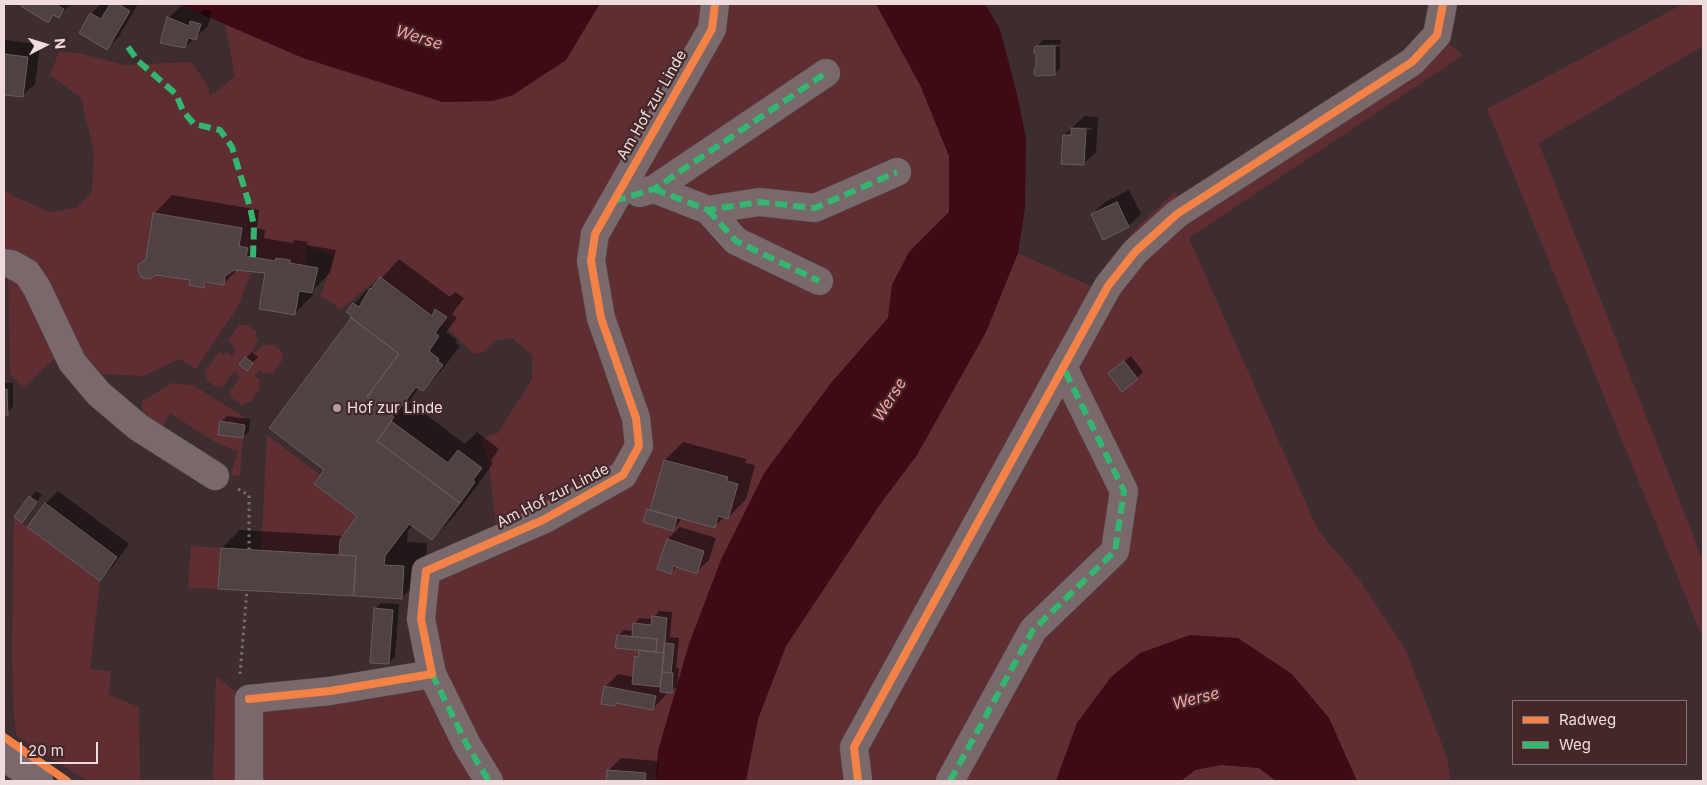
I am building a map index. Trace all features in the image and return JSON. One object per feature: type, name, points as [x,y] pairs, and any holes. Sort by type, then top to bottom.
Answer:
[{"type":"street","name":"Am Hof zur Linde","points":[[489,781],[467,745],[432,674],[421,619],[426,571],[543,520],[623,475],[640,446],[636,418],[601,318],[591,261],[595,234],[712,28],[715,4]]},
{"type":"street","points":[[858,781],[854,747],[1108,286],[1135,252],[1177,214],[1412,62],[1437,35],[1442,4]]},
{"type":"street","points":[[614,200],[654,189],[826,72]]},
{"type":"street","points":[[708,210],[759,202],[814,208],[897,172]]},
{"type":"street","points":[[654,189],[708,210],[736,241],[819,281]]},
{"type":"street","points":[[4,262],[27,273],[38,288],[72,362],[98,394],[138,426],[215,476]]},
{"type":"street","points":[[950,781],[1034,630],[1115,551],[1124,491],[1063,367]]},
{"type":"street","points":[[249,781],[249,699],[330,691],[432,674]]},
{"type":"street","points":[[5,761],[38,781]]},
{"type":"path","points":[[215,476],[249,495],[249,549]]},
{"type":"path","points":[[247,590],[240,658],[240,679],[249,699]]},
{"type":"shaded area","points":[[599,4],[876,4],[921,87],[949,156],[949,212],[909,252],[892,285],[888,318],[831,383],[765,472],[721,560],[689,644],[658,751],[656,781],[213,781],[216,676],[255,707],[336,705],[432,674],[426,571],[497,537],[489,463],[480,438],[498,433],[532,379],[532,355],[512,338],[496,341],[485,352],[474,354],[442,323],[446,317],[436,309],[432,316],[380,277],[341,309],[321,296],[333,256],[307,246],[305,266],[290,263],[289,260],[276,258],[275,261],[246,256],[248,248],[239,246],[241,228],[153,213],[146,259],[139,264],[138,271],[142,278],[150,279],[156,275],[190,280],[189,285],[204,288],[205,282],[223,285],[225,276],[234,270],[251,273],[237,308],[196,369],[180,359],[143,376],[102,374],[80,350],[39,264],[4,255],[4,189],[13,196],[50,212],[76,208],[92,191],[94,152],[81,98],[50,75],[59,52],[78,53],[125,65],[191,62],[207,84],[210,96],[235,77],[225,24],[303,58],[443,102],[541,76],[566,60]]},
{"type":"shaded area","points":[[1683,4],[1703,4],[1703,46],[1539,143],[1703,561],[1703,639],[1487,109]]},
{"type":"shaded area","points":[[1444,40],[1463,55],[1189,238],[1318,530],[1359,579],[1406,650],[1447,758],[1451,781],[1357,781],[1329,719],[1077,723],[1056,781],[746,781],[758,719],[786,646],[881,503],[917,455],[986,332],[1018,253],[1093,287],[1135,229],[1176,191],[1177,213]]},
{"type":"shaded area","points":[[8,275],[24,290],[63,351],[23,388],[10,374]]},
{"type":"shaded area","points":[[239,325],[247,325],[256,331],[256,338],[258,340],[252,350],[256,353],[263,344],[266,346],[272,344],[281,350],[283,359],[273,373],[264,374],[259,370],[254,376],[260,380],[260,388],[250,403],[247,402],[242,405],[232,398],[230,391],[240,376],[234,371],[223,386],[216,387],[208,381],[205,372],[219,352],[224,354],[227,352],[233,356],[236,351],[228,341]]},
{"type":"shaded area","points":[[172,383],[193,385],[245,418],[245,425],[220,421],[218,435],[243,438],[240,476],[231,475],[238,451],[215,442],[170,413],[160,432],[143,414],[142,401]]},
{"type":"shaded area","points":[[267,435],[320,475],[314,484],[357,516],[339,555],[261,550]]},
{"type":"shaded area","points":[[14,517],[100,581],[90,669],[111,671],[109,695],[139,707],[140,781],[87,781],[17,736],[14,720],[12,656]]},
{"type":"shaded area","points":[[191,546],[221,548],[218,589],[188,588]]},
{"type":"shaded area","points":[[1221,765],[1259,768],[1276,781],[1181,781],[1195,770]]},
{"type":"water","name":"Werse","points":[[178,4],[599,5],[566,60],[513,95],[493,101],[443,102],[303,58]]},
{"type":"water","name":"Werse","points":[[876,4],[985,4],[1000,29],[1017,94],[1026,139],[1025,207],[1018,253],[986,332],[917,455],[881,503],[786,646],[758,719],[746,781],[656,781],[658,751],[689,644],[721,560],[765,472],[831,383],[888,318],[892,285],[909,252],[949,212],[949,156],[921,87]]},
{"type":"water","name":"Werse","points":[[1190,635],[1238,638],[1292,674],[1329,718],[1357,781],[1276,781],[1259,768],[1221,765],[1195,770],[1181,781],[1056,781],[1077,723],[1111,677],[1140,653]]},
{"type":"building","points":[[22,4],[59,4],[58,6],[64,9],[59,18],[53,15],[48,23],[21,6]]},
{"type":"building","points":[[110,4],[118,4],[130,11],[107,50],[79,33],[90,13],[101,19]]},
{"type":"building","points":[[167,17],[189,26],[190,21],[201,24],[196,40],[188,38],[185,48],[160,43]]},
{"type":"building","points":[[1036,46],[1055,46],[1055,75],[1036,76],[1034,74],[1036,55],[1034,48]]},
{"type":"building","points":[[4,54],[28,57],[23,97],[4,95]]},
{"type":"building","points":[[1071,128],[1086,129],[1084,165],[1061,164],[1063,135],[1071,135]]},
{"type":"building","points":[[1117,202],[1129,227],[1103,240],[1091,214]]},
{"type":"building","points":[[153,213],[242,228],[239,246],[248,248],[246,256],[275,261],[276,258],[290,260],[290,263],[318,268],[312,293],[299,291],[295,315],[259,309],[265,273],[234,270],[225,276],[224,285],[205,282],[204,288],[189,285],[190,280],[156,275],[150,279],[142,278],[138,271],[139,264],[146,259]]},
{"type":"building","points":[[380,277],[432,316],[435,309],[447,317],[435,333],[439,336],[429,351],[443,365],[423,391],[416,387],[392,416],[367,397],[399,354],[346,312],[353,303],[359,307],[370,288]]},
{"type":"building","points":[[351,318],[399,354],[367,397],[394,417],[377,441],[460,503],[432,540],[409,524],[385,556],[384,565],[404,566],[402,599],[353,596],[356,556],[339,555],[340,540],[357,516],[314,484],[324,470],[269,428]]},
{"type":"building","points":[[245,357],[253,363],[247,371],[239,364]]},
{"type":"building","points":[[1124,361],[1138,379],[1122,392],[1108,373]]},
{"type":"building","points":[[4,389],[7,389],[8,415],[4,415]]},
{"type":"building","points":[[220,421],[245,425],[243,438],[218,435]]},
{"type":"building","points":[[391,421],[448,463],[458,450],[482,468],[473,480],[475,482],[460,503],[377,441]]},
{"type":"building","points":[[664,460],[728,477],[727,481],[738,484],[728,519],[718,516],[715,528],[650,510]]},
{"type":"building","points":[[29,496],[37,502],[22,523],[14,517]]},
{"type":"building","points":[[45,503],[117,557],[100,581],[27,527]]},
{"type":"building","points":[[647,509],[677,518],[673,531],[643,522]]},
{"type":"building","points":[[667,539],[704,551],[697,574],[673,566],[671,574],[657,569]]},
{"type":"building","points":[[221,548],[356,556],[354,596],[218,589]]},
{"type":"building","points":[[374,608],[393,610],[389,664],[370,663]]},
{"type":"building","points":[[652,616],[667,618],[664,653],[656,652],[657,639],[632,637],[633,623],[651,625]]},
{"type":"building","points":[[617,635],[657,639],[656,652],[615,648]]},
{"type":"building","points":[[664,643],[674,644],[671,673],[662,672]]},
{"type":"building","points":[[639,650],[664,653],[660,687],[632,684],[635,656],[638,657]]},
{"type":"building","points":[[662,672],[673,673],[672,693],[660,692]]},
{"type":"building","points":[[604,686],[656,696],[653,710],[616,703],[615,706],[601,704]]},
{"type":"building","points":[[607,770],[646,773],[645,781],[606,781]]},
{"type":"marked path","points":[[128,47],[138,61],[176,94],[183,111],[194,124],[220,130],[232,147],[254,226],[253,257]]},
{"type":"marked path","points":[[614,201],[654,189],[826,73]]},
{"type":"marked path","points":[[654,189],[708,210],[759,202],[815,208],[897,172]]},
{"type":"marked path","points":[[708,210],[736,241],[819,281]]},
{"type":"marked path","points":[[950,781],[1033,630],[1115,551],[1124,491],[1063,367]]},
{"type":"marked path","points":[[432,674],[467,745],[489,781]]},
{"type":"cycle path","points":[[249,699],[330,691],[432,674],[421,619],[426,571],[543,520],[623,475],[639,446],[636,418],[601,318],[591,261],[595,234],[712,29],[715,4]]},
{"type":"cycle path","points":[[858,781],[854,747],[1108,286],[1135,252],[1177,214],[1412,62],[1437,35],[1443,4]]},
{"type":"cycle path","points":[[4,737],[67,781]]},
{"type":"place","name":"Hof zur Linde","points":[[337,408]]}]
